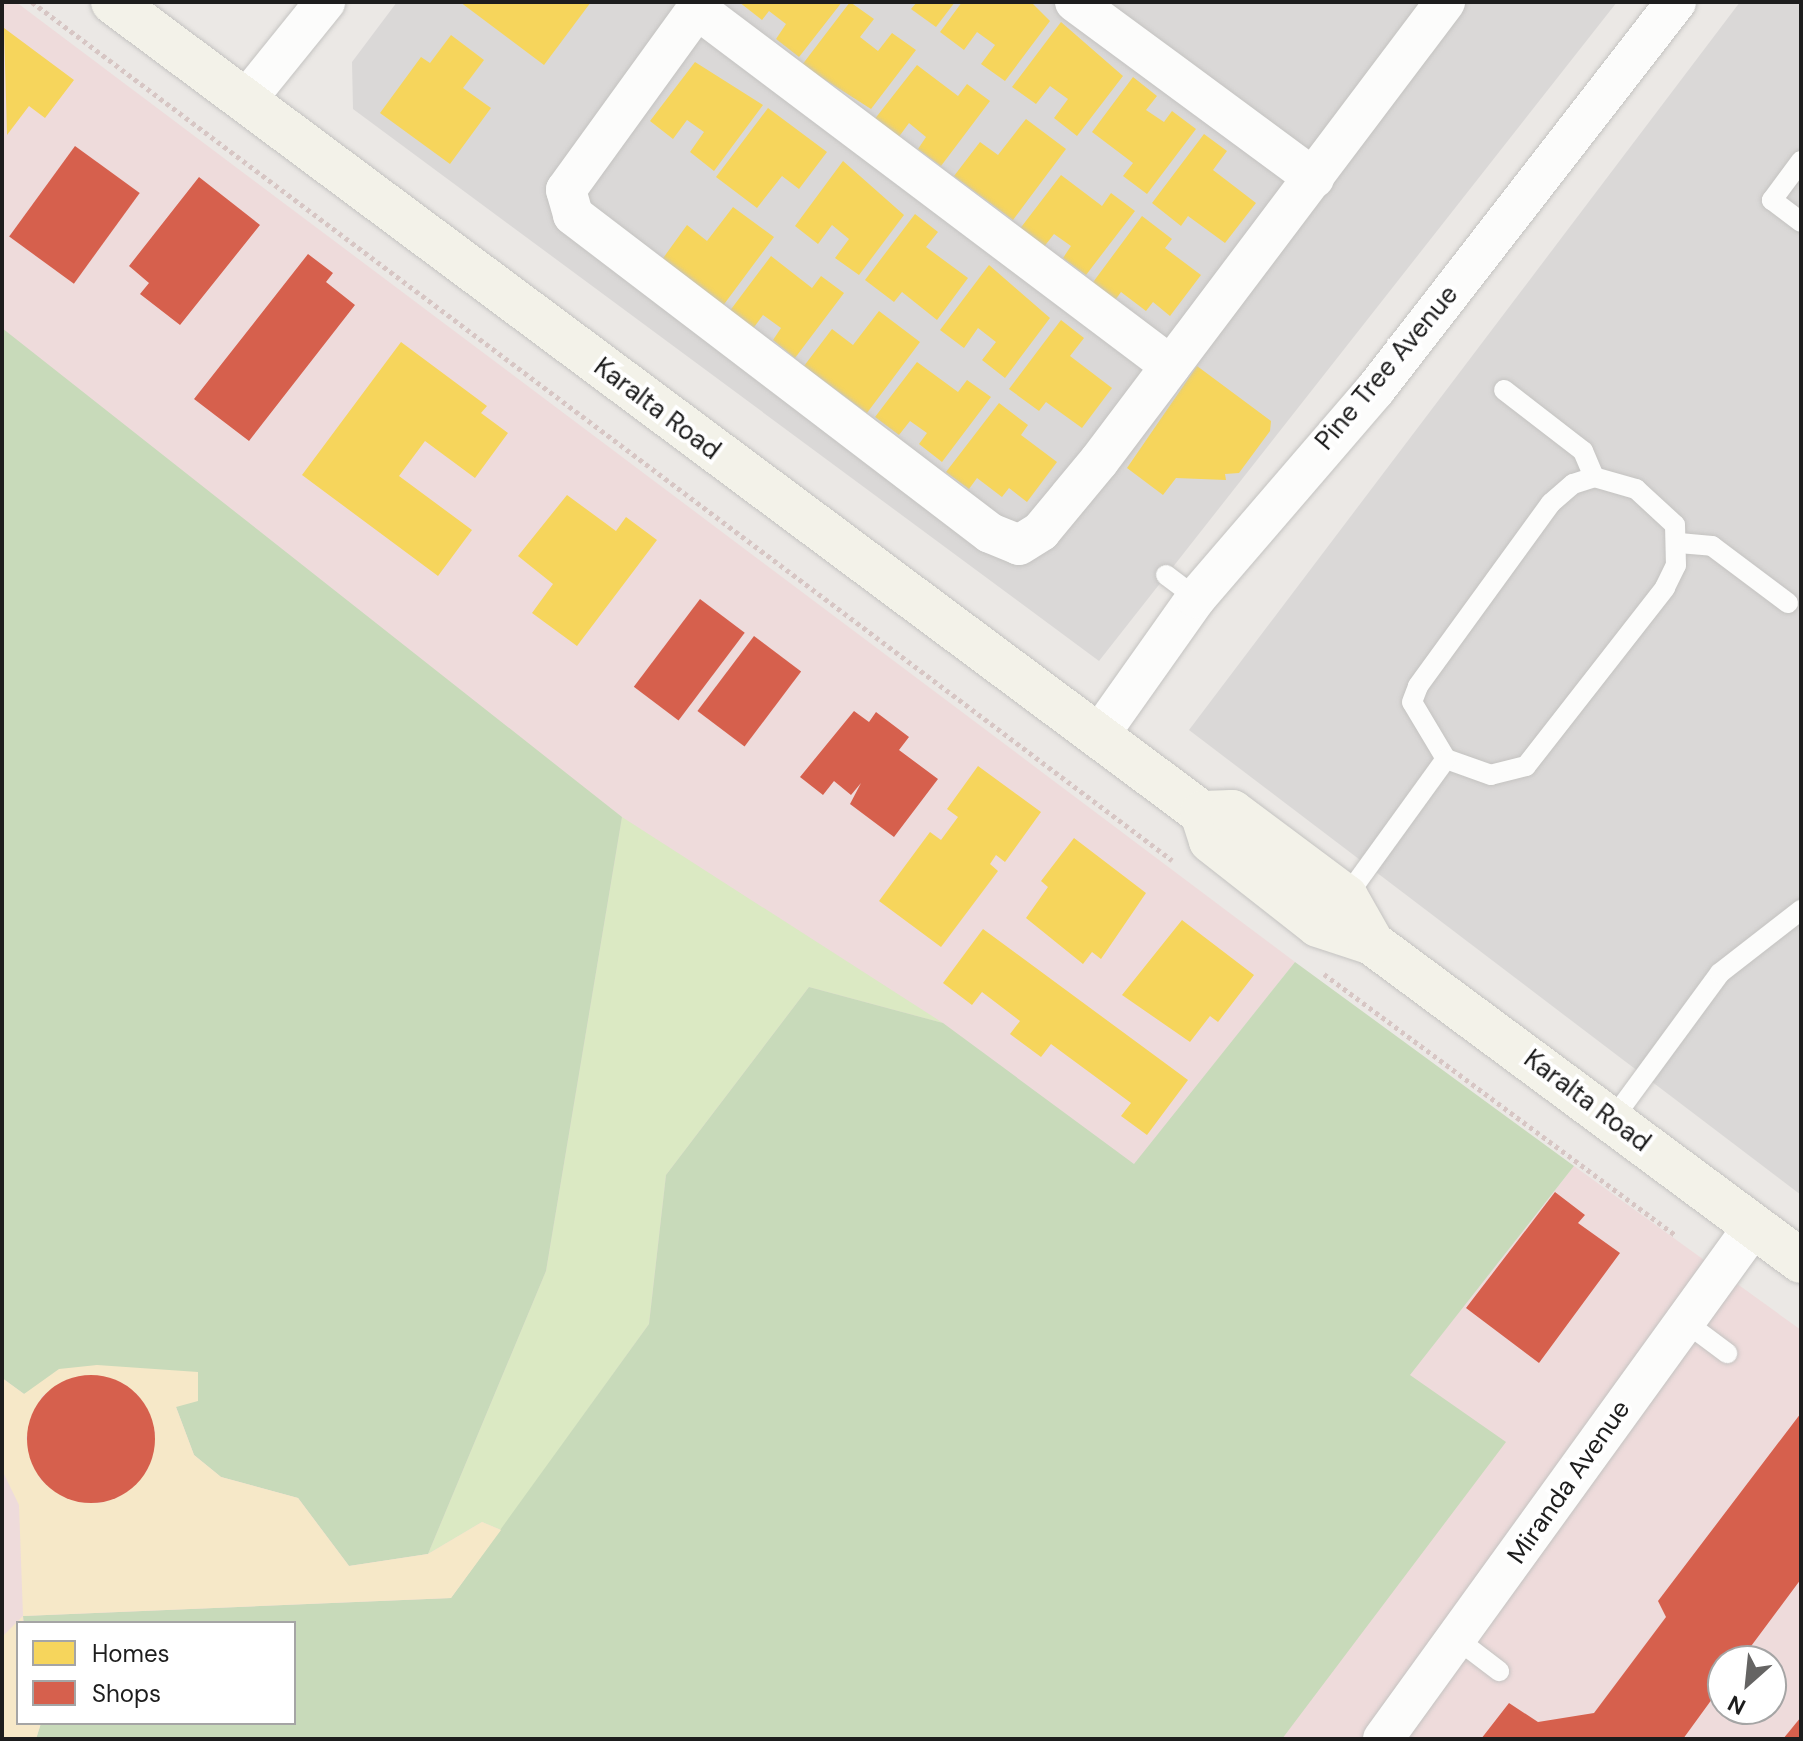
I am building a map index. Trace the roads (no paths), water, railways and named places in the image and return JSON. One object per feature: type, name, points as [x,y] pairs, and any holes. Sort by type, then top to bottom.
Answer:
[{"type":"street","name":"Karalta Road","points":[[113,2],[1202,813],[1211,841],[1318,925],[1372,943],[1801,1261]]},
{"type":"street","points":[[246,100],[325,2]]},
{"type":"street","points":[[1075,2],[1314,178]]},
{"type":"street","points":[[1171,366],[700,6],[566,190],[573,215],[590,233],[990,533],[1019,545],[1041,531],[1171,366],[1445,2]]},
{"type":"street","name":"Pine Tree Avenue","points":[[1099,735],[1181,587],[1375,390],[1676,2]]},
{"type":"street","name":"Karalta Road","points":[[1202,813],[1232,812],[1346,897],[1372,943]]},
{"type":"street","name":"Miranda Avenue","points":[[1383,1739],[1754,1226]]},
{"type":"lane","points":[[1801,161],[1772,200],[1801,222]]},
{"type":"lane","points":[[1504,390],[1583,451],[1594,477]]},
{"type":"lane","points":[[1594,477],[1636,489],[1664,509],[1679,543],[1665,588],[1526,766],[1491,775],[1446,759],[1412,702],[1418,686],[1551,503],[1573,484],[1594,477]]},
{"type":"lane","points":[[1679,543],[1712,546],[1788,603]]},
{"type":"lane","points":[[1346,897],[1446,759]]},
{"type":"lane","points":[[1612,1120],[1720,973],[1801,910]]},
{"type":"lane","points":[[1684,1321],[1727,1353]]},
{"type":"lane","points":[[1457,1639],[1499,1671]]}]
